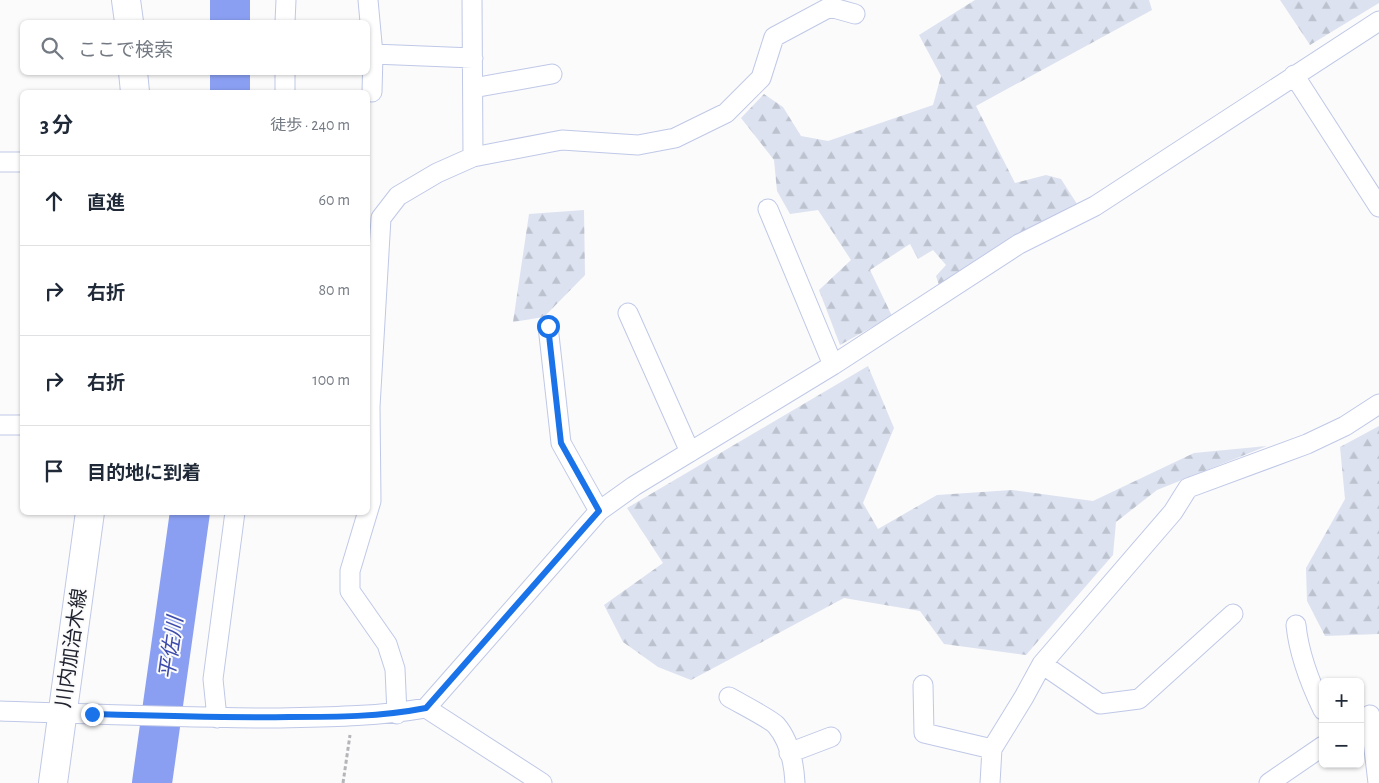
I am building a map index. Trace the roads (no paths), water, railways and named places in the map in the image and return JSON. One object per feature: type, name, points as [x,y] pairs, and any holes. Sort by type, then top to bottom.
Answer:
[{"type":"main road","points":[[126,0],[129,20]]},
{"type":"main road","points":[[134,75],[135,90]]},
{"type":"main road","name":"川内加治木線","points":[[53,783],[90,515]]},
{"type":"street","points":[[285,20],[286,0]]},
{"type":"street","points":[[368,0],[374,54],[372,92]]},
{"type":"street","points":[[472,0],[473,157]]},
{"type":"street","points":[[370,504],[370,407],[381,218],[398,196],[437,173],[473,157],[562,140],[638,145],[675,138],[726,113],[761,78],[774,37],[830,7],[855,14]]},
{"type":"street","points":[[0,711],[210,718],[352,717],[397,714],[426,708],[599,511],[634,486],[833,365],[1019,244],[1095,206],[1379,20]]},
{"type":"street","points":[[374,54],[473,58]]},
{"type":"street","points":[[473,88],[552,74]]},
{"type":"street","points":[[285,75],[285,90]]},
{"type":"street","points":[[1294,75],[1379,207]]},
{"type":"street","points":[[0,162],[20,162]]},
{"type":"street","points":[[768,210],[833,365]]},
{"type":"street","points":[[628,313],[690,452]]},
{"type":"street","points":[[548,326],[561,443],[599,511]]},
{"type":"street","points":[[990,783],[992,749],[1042,664],[1173,512],[1188,488],[1307,444],[1345,426],[1379,404]]},
{"type":"street","points":[[0,425],[20,424]]},
{"type":"street","points":[[210,718],[213,679],[235,515]]},
{"type":"street","points":[[367,515],[350,571],[350,591],[387,644],[395,669],[397,714]]},
{"type":"street","points":[[1042,664],[1100,704],[1139,699],[1233,614]]},
{"type":"street","points":[[1296,625],[1298,645],[1319,701]]},
{"type":"street","points":[[923,685],[924,733],[992,749]]},
{"type":"street","points":[[729,697],[775,724],[785,739],[794,768],[795,783]]},
{"type":"street","points":[[426,708],[542,783]]},
{"type":"street","points":[[1370,716],[1378,783]]},
{"type":"street","points":[[789,753],[831,737]]},
{"type":"street","points":[[1269,783],[1319,749]]},
{"type":"waterway","name":"平佐川","points":[[230,0],[230,20]]},
{"type":"waterway","name":"平佐川","points":[[230,75],[230,90]]},
{"type":"waterway","name":"平佐川","points":[[152,783],[190,515]]}]
